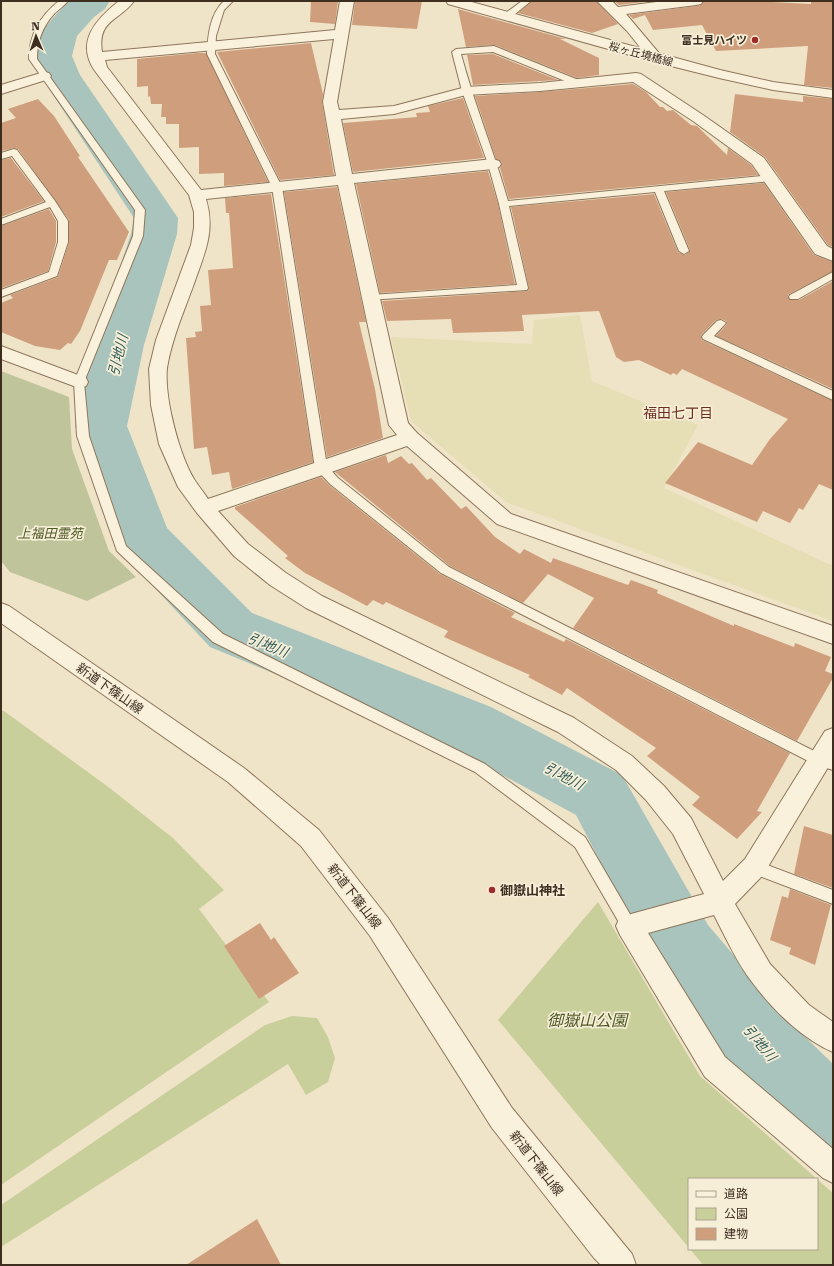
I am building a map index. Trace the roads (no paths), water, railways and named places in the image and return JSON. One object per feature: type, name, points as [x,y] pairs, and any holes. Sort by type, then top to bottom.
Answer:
[{"type":"street","points":[[128,1],[100,25],[94,35],[93,48],[96,57],[100,68],[197,195],[202,212],[202,228],[199,245],[165,340],[158,369],[160,405],[169,444],[185,482],[204,508],[241,550],[278,579],[314,602],[566,725],[624,763],[655,793],[682,826],[714,904],[738,935],[761,973],[799,1014],[833,1038]]},
{"type":"street","points":[[347,1],[330,102],[345,180],[399,425],[410,438],[504,519],[833,635]]},
{"type":"street","name":"桜ヶ丘境橋線","points":[[453,1],[506,17],[719,74],[773,86],[833,94]]},
{"type":"street","points":[[604,1],[640,37],[656,58]]},
{"type":"street","points":[[616,12],[696,1]]},
{"type":"street","points":[[96,57],[341,34]]},
{"type":"street","points":[[1,90],[44,76]]},
{"type":"street","points":[[332,115],[394,110],[466,91],[540,87],[636,77],[698,118],[758,161],[821,250],[833,256]]},
{"type":"street","points":[[197,195],[493,164]]},
{"type":"street","points":[[1,352],[79,382]]},
{"type":"street","points":[[204,508],[410,438]]},
{"type":"street","name":"新道下篠山線","points":[[1,612],[236,775],[310,838],[379,927],[502,1118],[604,1247],[621,1265]]},
{"type":"street","points":[[833,738],[826,762],[754,867],[714,904],[629,926],[715,1067],[833,1168]]},
{"type":"lane","points":[[64,1],[46,18],[38,31],[32,48],[33,59],[140,210],[138,236],[79,382],[83,436],[121,548],[218,638],[480,768],[524,800],[580,842],[629,926]]},
{"type":"lane","points":[[229,1],[220,9],[210,54],[277,187],[321,468],[334,481],[445,570],[826,762]]},
{"type":"lane","points":[[506,17],[527,1]]},
{"type":"lane","points":[[371,298],[523,288],[504,204],[493,164],[466,91],[456,52],[494,49],[578,83]]},
{"type":"lane","points":[[1,156],[14,152],[52,203],[63,221],[64,242],[53,274],[1,294]]},
{"type":"lane","points":[[504,204],[771,178]]},
{"type":"lane","points":[[658,188],[684,251]]},
{"type":"lane","points":[[1,222],[52,203]]},
{"type":"lane","points":[[794,297],[833,274]]},
{"type":"lane","points":[[722,323],[707,337],[833,396]]},
{"type":"lane","points":[[754,867],[833,897]]},
{"type":"waterway","name":"引地川","points":[[92,1],[81,9],[59,33],[53,56],[60,75],[156,218],[154,234],[119,345],[101,426],[143,539],[231,630],[469,726],[599,795],[683,949],[768,1054],[833,1118]]},
{"type":"place","name":"富士見ハイツ","points":[[755,40]]},
{"type":"place","name":"御嶽山神社","points":[[492,890]]},
{"type":"district","name":"福田七丁目","points":[[678,413]]},
{"type":"park label","name":"上福田霊苑","points":[[50,533]]},
{"type":"park label","name":"御嶽山公園","points":[[587,1020]]}]
